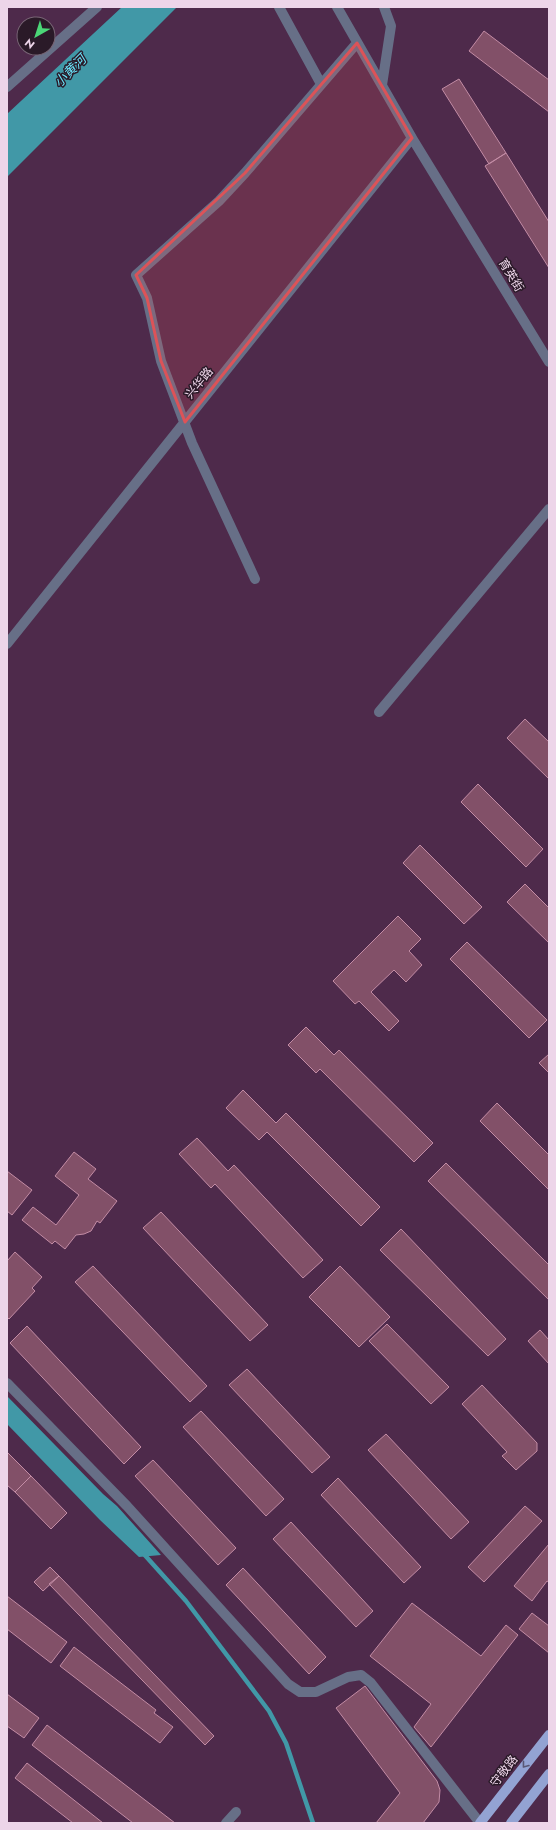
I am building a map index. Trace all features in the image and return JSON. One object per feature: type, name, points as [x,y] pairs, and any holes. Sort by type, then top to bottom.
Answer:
[{"type":"main road","name":"守敬路","points":[[480,1823],[549,1734]]},
{"type":"main road","points":[[511,1823],[549,1774]]},
{"type":"street","points":[[7,86],[97,7]]},
{"type":"street","points":[[279,7],[321,84]]},
{"type":"street","name":"育英街","points":[[337,7],[412,138],[549,362]]},
{"type":"street","points":[[382,86],[391,26],[384,7]]},
{"type":"street","points":[[255,579],[192,443],[161,361],[146,298],[136,274],[219,201],[245,173],[357,42]]},
{"type":"street","name":"兴华路","points":[[7,644],[412,138]]},
{"type":"street","points":[[379,712],[549,509]]},
{"type":"street","points":[[7,1384],[127,1506],[288,1684],[300,1692],[316,1692],[348,1677],[361,1675],[371,1683],[480,1823]]},
{"type":"street","points":[[226,1823],[236,1812]]},
{"type":"highlighted area","points":[[357,43],[412,138],[185,422],[161,361],[147,298],[136,275],[245,173]]},
{"type":"water","name":"小黄河","points":[[122,7],[177,7],[7,177],[7,114]]},
{"type":"water","points":[[7,1396],[103,1494],[117,1506],[161,1555],[139,1557],[100,1520],[7,1424]]},
{"type":"building","points":[[484,31],[549,80],[549,112],[469,51]]},
{"type":"building","points":[[459,79],[506,153],[489,164],[442,89]]},
{"type":"building","points":[[506,153],[549,222],[549,268],[485,166]]},
{"type":"building","points":[[525,719],[549,742],[549,779],[507,738]]},
{"type":"building","points":[[478,784],[543,849],[526,867],[461,802]]},
{"type":"building","points":[[420,845],[482,907],[464,924],[403,863]]},
{"type":"building","points":[[525,884],[549,908],[549,943],[507,902]]},
{"type":"building","points":[[398,916],[421,939],[409,951],[422,965],[406,982],[394,970],[371,992],[399,1021],[389,1031],[359,1001],[355,1004],[333,981]]},
{"type":"building","points":[[467,942],[547,1020],[529,1038],[450,959]]},
{"type":"building","points":[[306,1027],[334,1055],[339,1050],[433,1143],[414,1162],[320,1069],[316,1073],[288,1045]]},
{"type":"building","points":[[549,1054],[549,1073],[539,1063]]},
{"type":"building","points":[[243,1090],[276,1123],[286,1113],[380,1207],[361,1226],[267,1132],[259,1140],[226,1108]]},
{"type":"building","points":[[497,1103],[549,1155],[549,1190],[480,1121]]},
{"type":"building","points":[[197,1138],[228,1171],[234,1165],[323,1260],[303,1278],[215,1184],[211,1188],[179,1154]]},
{"type":"building","points":[[74,1152],[96,1169],[88,1179],[117,1201],[100,1223],[97,1221],[91,1231],[76,1235],[65,1249],[55,1241],[52,1244],[22,1220],[33,1207],[56,1225],[79,1195],[55,1176]]},
{"type":"building","points":[[446,1163],[549,1265],[549,1300],[428,1181]]},
{"type":"building","points":[[7,1171],[32,1190],[12,1215],[7,1211]]},
{"type":"building","points":[[161,1212],[268,1325],[250,1341],[143,1228]]},
{"type":"building","points":[[401,1229],[506,1339],[488,1356],[380,1250]]},
{"type":"building","points":[[15,1252],[42,1277],[32,1288],[35,1291],[9,1319],[7,1317],[7,1261]]},
{"type":"building","points":[[93,1266],[207,1386],[190,1402],[75,1282]]},
{"type":"building","points":[[340,1266],[390,1317],[359,1347],[309,1297]]},
{"type":"building","points":[[387,1324],[449,1387],[431,1404],[369,1341]]},
{"type":"building","points":[[27,1326],[141,1447],[124,1464],[10,1343]]},
{"type":"building","points":[[540,1330],[549,1340],[549,1364],[528,1341]]},
{"type":"building","points":[[247,1369],[330,1457],[312,1473],[229,1385]]},
{"type":"building","points":[[482,1385],[537,1443],[537,1451],[516,1470],[502,1456],[507,1452],[462,1404]]},
{"type":"building","points":[[201,1411],[284,1499],[266,1516],[183,1427]]},
{"type":"building","points":[[386,1434],[469,1522],[451,1539],[368,1450]]},
{"type":"building","points":[[7,1452],[31,1476],[15,1492],[7,1485]]},
{"type":"building","points":[[153,1460],[236,1548],[218,1565],[135,1476]]},
{"type":"building","points":[[31,1476],[67,1513],[51,1529],[15,1492]]},
{"type":"building","points":[[338,1478],[421,1567],[404,1583],[321,1495]]},
{"type":"building","points":[[525,1506],[542,1521],[484,1582],[468,1567]]},
{"type":"building","points":[[291,1522],[373,1611],[356,1627],[273,1539]]},
{"type":"building","points":[[549,1544],[549,1582],[547,1581],[532,1601],[514,1586]]},
{"type":"building","points":[[50,1567],[59,1576],[43,1591],[34,1582]]},
{"type":"building","points":[[243,1568],[326,1657],[309,1674],[226,1585]]},
{"type":"building","points":[[59,1576],[214,1736],[205,1745],[49,1584]]},
{"type":"building","points":[[7,1596],[67,1642],[51,1663],[7,1629]]},
{"type":"building","points":[[412,1603],[481,1656],[506,1625],[518,1635],[431,1747],[414,1727],[431,1704],[370,1656]]},
{"type":"building","points":[[532,1613],[549,1626],[549,1653],[519,1629]]},
{"type":"building","points":[[74,1647],[156,1710],[154,1713],[173,1727],[160,1743],[60,1666]]},
{"type":"building","points":[[365,1686],[437,1781],[440,1790],[439,1802],[423,1823],[376,1823],[400,1793],[336,1708]]},
{"type":"building","points":[[7,1694],[39,1718],[24,1738],[7,1726]]},
{"type":"building","points":[[47,1725],[175,1823],[133,1823],[32,1745]]},
{"type":"building","points":[[27,1763],[103,1823],[73,1823],[15,1778]]},
{"type":"waterway","points":[[142,1552],[186,1601],[269,1711],[286,1743],[313,1823]]}]
